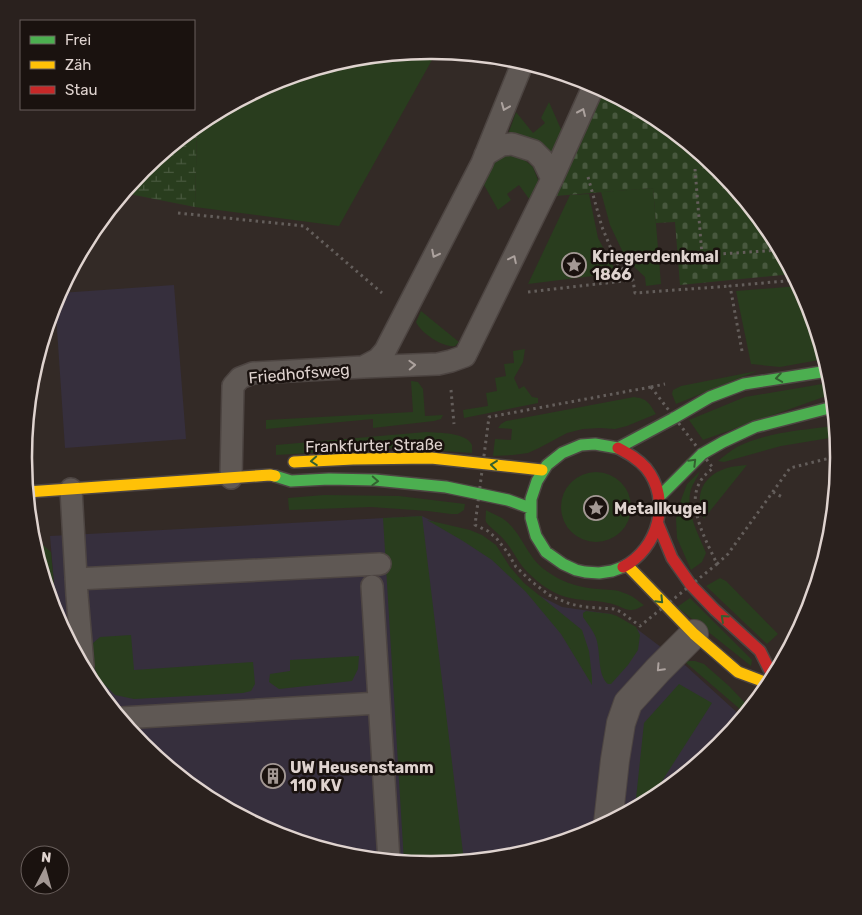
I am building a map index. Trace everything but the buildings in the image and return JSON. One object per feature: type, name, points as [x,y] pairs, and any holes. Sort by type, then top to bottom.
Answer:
[{"type":"street","points":[[618,448],[710,397],[744,384],[820,372]]},
{"type":"street","points":[[659,497],[702,454],[723,442],[755,427],[826,409]]},
{"type":"street","points":[[599,444],[618,448],[638,460],[649,472],[655,484],[659,497],[660,512],[652,541],[641,554],[627,565],[612,572],[594,573],[572,569],[558,562],[538,540],[532,525],[530,508],[534,485],[542,470],[552,460],[566,451],[581,445],[599,444]]},
{"type":"street","name":"Frankfurter Straße","points":[[270,475],[290,462],[353,458],[431,458],[542,470]]},
{"type":"street","name":"Frankfurter Straße","points":[[34,492],[270,475],[291,481],[329,479],[412,483],[446,487],[508,500],[530,508]]},
{"type":"street","points":[[658,524],[672,558],[691,585],[714,610],[760,650],[769,668]]},
{"type":"street","points":[[627,565],[694,634],[738,672],[761,681]]},
{"type":"street","points":[[609,814],[614,760],[621,723],[628,703],[694,634]]},
{"type":"lane","name":"Friedhofsweg","points":[[231,478],[233,386],[240,378],[253,374],[363,367],[378,359],[385,351],[485,155],[520,70]]},
{"type":"lane","points":[[363,367],[438,364],[465,356],[552,179],[591,93]]},
{"type":"lane","points":[[485,155],[502,145],[512,144],[534,151],[543,160],[552,179]]},
{"type":"lane","points":[[71,489],[82,649]]},
{"type":"lane","points":[[76,579],[380,564]]},
{"type":"lane","points":[[372,586],[389,854]]},
{"type":"lane","points":[[129,717],[379,703]]},
{"type":"path","points":[[695,169],[702,255]]},
{"type":"path","points":[[588,177],[602,227],[617,263],[633,280],[635,294],[788,281]]},
{"type":"path","points":[[178,213],[304,226],[404,315]]},
{"type":"path","points":[[691,256],[771,251]]},
{"type":"path","points":[[524,293],[633,280]]},
{"type":"path","points":[[730,286],[744,359]]},
{"type":"path","points":[[670,383],[489,417],[475,525],[488,531],[497,539],[516,567],[549,595],[570,604],[614,609],[640,626],[728,554],[790,468],[830,458]]},
{"type":"path","points":[[651,387],[713,468],[704,476],[698,486],[695,500],[702,530],[717,564]]},
{"type":"path","points":[[773,492],[784,498]]},
{"type":"shaded area","points":[[174,285],[186,439],[65,448],[57,322],[69,292]]},
{"type":"shaded area","points":[[422,516],[493,551],[532,592],[562,607],[611,614],[637,629],[686,666],[737,712],[713,739],[674,774],[630,803],[583,826],[559,835],[483,853],[431,856],[379,853],[328,842],[279,826],[232,803],[188,774],[131,720],[86,657],[63,610],[54,587],[50,536]]},
{"type":"green space","points":[[432,59],[339,226],[195,207],[197,135],[232,112],[279,89],[328,73],[379,62]]},
{"type":"green space","points":[[599,96],[630,112],[674,141],[713,176],[747,215],[776,258],[785,275],[680,285],[675,222],[656,223],[653,188],[555,196]]},
{"type":"green space","points":[[549,102],[564,136],[555,157],[544,146],[529,141],[506,140],[516,112],[533,133],[545,123],[541,118]]},
{"type":"green space","points":[[197,135],[195,207],[131,194],[168,158]]},
{"type":"green space","points":[[505,155],[521,157],[533,167],[538,180],[532,203],[519,185],[507,194],[511,200],[498,210],[483,183],[494,159]]},
{"type":"green space","points":[[653,188],[661,284],[646,286],[645,277],[626,259],[610,225],[601,192]]},
{"type":"green space","points":[[589,194],[598,238],[617,273],[528,284],[570,195]]},
{"type":"green space","points":[[791,287],[808,329],[817,360],[780,367],[751,364],[736,291]]},
{"type":"green space","points":[[421,311],[459,342],[455,346],[445,345],[427,335],[416,322]]},
{"type":"green space","points":[[525,349],[523,362],[514,378],[519,389],[524,386],[532,397],[538,398],[538,403],[464,418],[463,410],[488,406],[486,393],[497,391],[495,378],[506,376],[504,364],[514,363],[513,351]]},
{"type":"green space","points":[[757,371],[676,404],[672,394],[673,390],[681,386]]},
{"type":"green space","points":[[411,381],[418,382],[423,389],[425,416],[443,415],[441,419],[373,428],[373,419],[266,429],[266,420],[413,412]]},
{"type":"green space","points":[[822,384],[825,397],[703,440],[689,420],[745,397]]},
{"type":"green space","points":[[634,397],[648,402],[656,414],[615,429],[583,429],[567,433],[528,453],[493,456],[495,439],[511,440],[512,429],[498,428],[506,421]]},
{"type":"green space","points":[[829,427],[829,438],[781,446],[724,462],[718,461],[729,452],[748,442],[785,432]]},
{"type":"green space","points":[[426,432],[458,435],[469,441],[472,445],[472,453],[396,448],[276,455],[276,445]]},
{"type":"green space","points":[[747,465],[704,519],[701,510],[700,494],[706,481],[711,476],[727,468]]},
{"type":"green space","points":[[700,471],[691,489],[690,505],[693,522],[706,553],[702,562],[691,570],[677,538],[676,519],[687,484]]},
{"type":"green space","points":[[596,472],[609,475],[621,482],[628,494],[631,507],[628,520],[621,532],[609,539],[596,542],[583,539],[571,532],[564,520],[561,507],[564,494],[571,482],[583,475]]},
{"type":"green space","points":[[324,495],[399,496],[465,504],[464,510],[458,514],[371,507],[289,510],[288,498]]},
{"type":"green space","points":[[486,510],[506,521],[517,533],[535,561],[556,577],[580,586],[615,590],[632,597],[644,605],[630,610],[614,604],[566,597],[548,589],[526,571],[510,547],[487,524]]},
{"type":"green space","points":[[422,516],[463,855],[404,855],[383,518]]},
{"type":"green space","points":[[427,520],[470,530],[482,535],[496,545],[510,567],[524,583],[582,630],[589,651],[592,685],[561,634],[526,592],[492,560]]},
{"type":"green space","points":[[42,544],[51,552],[54,586]]},
{"type":"green space","points":[[720,578],[726,581],[778,634],[767,644],[706,586]]},
{"type":"green space","points":[[690,598],[752,660],[751,666],[677,607]]},
{"type":"green space","points":[[586,611],[617,616],[636,627],[640,635],[638,650],[611,684],[608,684],[602,675],[598,644],[592,629],[583,617],[583,613]]},
{"type":"green space","points":[[131,635],[134,670],[253,662],[255,684],[251,691],[243,693],[134,699],[115,695],[100,679],[92,662],[92,644],[100,637]]},
{"type":"green space","points":[[359,656],[358,669],[352,681],[279,689],[269,682],[270,674],[290,671],[290,660]]},
{"type":"green space","points":[[684,661],[695,661],[704,664],[745,703],[740,709]]},
{"type":"green space","points":[[679,684],[712,703],[661,783],[636,799],[644,723]]},
{"type":"traffic: fast","points":[[623,567],[599,573],[585,572],[563,564],[546,552],[536,536],[531,518],[531,499],[537,481],[547,465],[562,453],[581,445],[595,444],[618,448],[710,397],[744,384],[820,372]]},
{"type":"traffic: fast","points":[[659,497],[702,454],[723,442],[755,427],[826,409]]},
{"type":"traffic: fast","points":[[275,476],[291,481],[329,479],[375,480],[446,487],[508,500],[530,508]]},
{"type":"traffic: slow","points":[[294,462],[431,458],[542,470]]},
{"type":"traffic: slow","points":[[34,492],[275,476]]},
{"type":"traffic: slow","points":[[627,565],[694,634],[738,672],[761,681]]},
{"type":"traffic: jam","points":[[618,448],[637,459],[646,468],[654,481],[658,494],[659,509],[653,536],[635,559],[623,567]]},
{"type":"traffic: jam","points":[[658,524],[672,558],[691,585],[760,651],[769,668]]},
{"type":"place","name":"Kriegerdenkmal 1866","points":[[574,265]]},
{"type":"place","name":"Metallkugel","points":[[596,508]]},
{"type":"place","name":"UW Heusenstamm 110 KV","points":[[273,776]]}]
